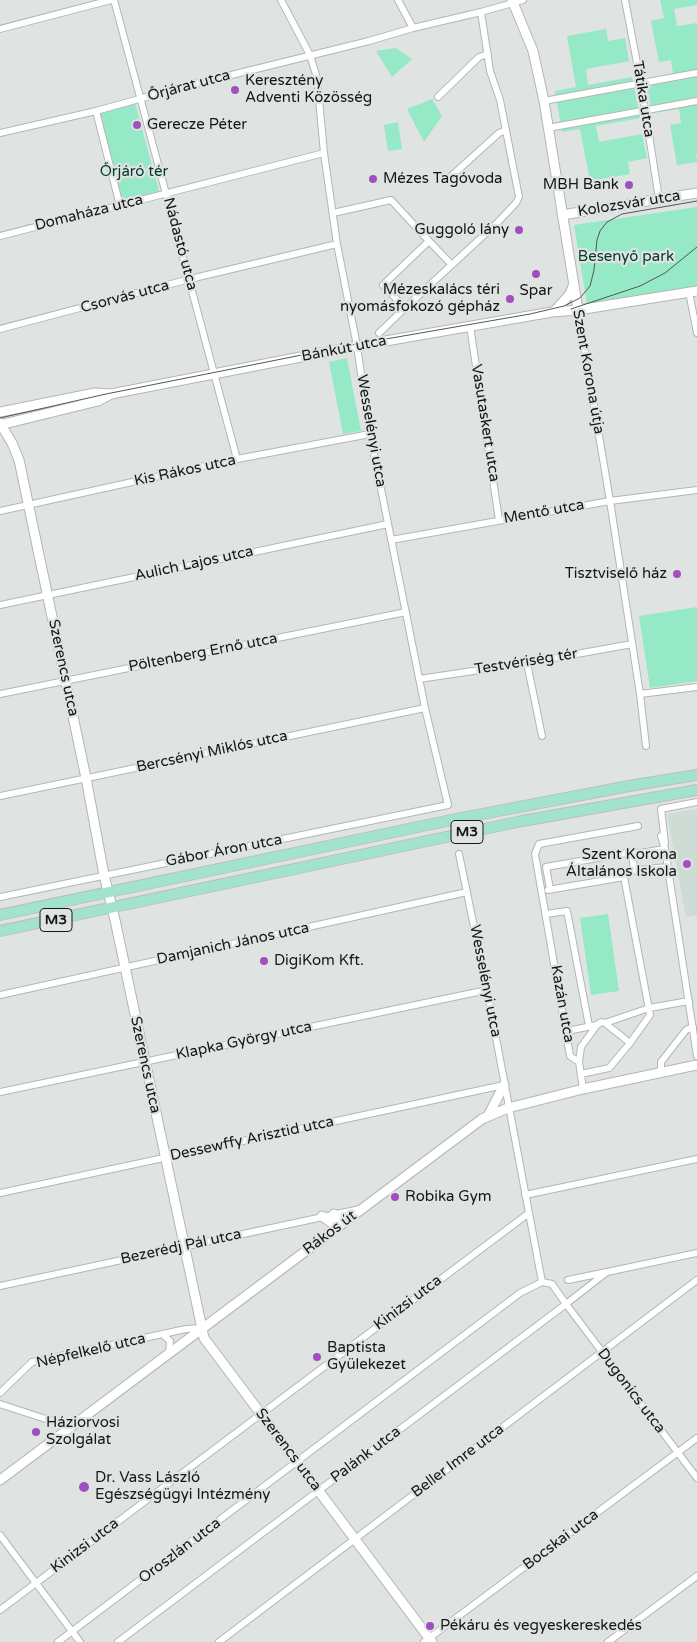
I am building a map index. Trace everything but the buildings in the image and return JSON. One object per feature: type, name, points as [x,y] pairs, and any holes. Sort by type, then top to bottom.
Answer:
[{"type":"main road","name":"M3","points":[[0,915],[456,819],[697,775]]},
{"type":"main road","name":"M3","points":[[0,931],[522,820],[697,790]]},
{"type":"street","points":[[0,30],[112,0]]},
{"type":"street","name":"Nádastó utca","points":[[112,0],[190,279],[237,460]]},
{"type":"street","name":"Wesselényi utca","points":[[280,0],[310,55],[317,78],[324,153],[337,244],[357,346],[370,434],[425,708],[448,805]]},
{"type":"street","points":[[398,0],[413,28]]},
{"type":"street","name":"Őrjárat utca","points":[[0,133],[96,111],[140,98],[481,12],[512,1],[522,0]]},
{"type":"street","name":"Tátika utca","points":[[625,0],[641,84],[659,199]]},
{"type":"street","name":"Szent Korona útja","points":[[512,1],[532,51],[544,100],[573,286],[610,501],[640,694],[646,746]]},
{"type":"street","points":[[378,333],[496,224],[516,203],[519,197],[488,54],[481,12]]},
{"type":"street","points":[[438,97],[479,57],[488,54]]},
{"type":"street","points":[[544,100],[697,73]]},
{"type":"street","points":[[548,128],[697,101]]},
{"type":"street","points":[[96,111],[120,206]]},
{"type":"street","points":[[447,180],[499,133],[506,130]]},
{"type":"street","name":"Domaháza utca","points":[[0,236],[324,153]]},
{"type":"street","name":"Kolozsvár utca","points":[[562,215],[697,193]]},
{"type":"street","points":[[333,213],[391,200],[452,264]]},
{"type":"street","points":[[405,308],[383,285],[429,241]]},
{"type":"street","name":"Csorvás utca","points":[[0,329],[190,279],[337,244]]},
{"type":"street","points":[[554,312],[570,294],[573,286]]},
{"type":"street","points":[[693,292],[697,334]]},
{"type":"street","name":"Bánkút utca","points":[[0,412],[95,393],[111,394],[470,326],[693,292]]},
{"type":"street","name":"Vasutaskert utca","points":[[470,326],[499,520]]},
{"type":"street","name":"Bánkút utca","points":[[0,424],[98,400],[111,394]]},
{"type":"street","name":"Szerencs utca","points":[[0,424],[12,443],[19,460],[86,778],[104,875],[204,1338],[428,1641]]},
{"type":"street","name":"Kis Rákos utca","points":[[0,511],[237,460],[370,434]]},
{"type":"street","name":"Mentő utca","points":[[391,540],[610,501],[697,490]]},
{"type":"street","name":"Aulich Lajos utca","points":[[0,605],[388,524]]},
{"type":"street","name":"Pöltenberg Ernő utca","points":[[0,694],[406,612]]},
{"type":"street","name":"Testvériség tér","points":[[419,679],[527,663],[632,644]]},
{"type":"street","points":[[527,663],[542,736]]},
{"type":"street","points":[[640,694],[697,687]]},
{"type":"street","name":"Bercsényi Miklós utca","points":[[0,796],[425,708]]},
{"type":"street","points":[[697,802],[661,809],[663,837],[697,1056]]},
{"type":"street","name":"Gábor Áron utca","points":[[0,897],[448,805]]},
{"type":"street","name":"Kazán utca","points":[[583,1089],[579,1062],[570,1056],[536,854],[539,844],[638,826]]},
{"type":"street","points":[[550,889],[546,867],[632,852],[640,853],[665,849]]},
{"type":"street","points":[[632,852],[634,870]]},
{"type":"street","name":"Wesselényi utca","points":[[459,854],[487,990],[508,1108]]},
{"type":"street","points":[[542,891],[624,877],[634,870],[668,867]]},
{"type":"street","points":[[581,1074],[609,1068],[650,1015],[624,877]]},
{"type":"street","name":"Damjanich János utca","points":[[0,995],[467,892]]},
{"type":"street","name":"Kazán utca","points":[[546,914],[566,911],[589,1026]]},
{"type":"street","name":"Klapka György utca","points":[[0,1092],[487,990]]},
{"type":"street","points":[[567,1031],[597,1025],[601,1022],[605,1023],[649,1008],[689,1001]]},
{"type":"street","points":[[605,1023],[630,1043]]},
{"type":"street","points":[[579,1062],[581,1047],[597,1025]]},
{"type":"street","points":[[661,1073],[661,1062],[686,1030],[693,1027]]},
{"type":"street","name":"Rákos út","points":[[0,1480],[466,1130],[488,1116],[508,1108],[583,1089],[697,1065]]},
{"type":"street","points":[[488,1116],[504,1085]]},
{"type":"street","name":"Dessewffy Arisztid utca","points":[[0,1193],[504,1085]]},
{"type":"street","points":[[508,1108],[542,1282]]},
{"type":"street","points":[[526,1194],[697,1160]]},
{"type":"street","name":"Bezerédj Pál utca","points":[[0,1286],[362,1208]]},
{"type":"street","name":"Kinizsi utca","points":[[0,1610],[260,1413],[529,1213]]},
{"type":"street","points":[[323,1217],[339,1226],[340,1221],[334,1214]]},
{"type":"street","points":[[323,1217],[328,1225],[328,1235]]},
{"type":"street","points":[[568,1280],[694,1253]]},
{"type":"street","name":"Palánk utca","points":[[118,1642],[607,1272]]},
{"type":"street","name":"Beller Imre utca","points":[[218,1642],[697,1280]]},
{"type":"street","name":"Dugonics utca","points":[[542,1282],[552,1284],[697,1478]]},
{"type":"street","name":"Oroszlán utca","points":[[58,1642],[520,1293],[542,1282]]},
{"type":"street","name":"Népfelkelő utca","points":[[0,1393],[32,1362],[186,1329],[202,1328]]},
{"type":"street","name":"Népfelkelő utca","points":[[162,1334],[170,1341],[169,1353]]},
{"type":"street","points":[[0,1404],[58,1423],[67,1430]]},
{"type":"street","name":"Bocskai utca","points":[[428,1641],[697,1438]]},
{"type":"street","points":[[0,1535],[80,1642]]},
{"type":"street","points":[[608,1642],[697,1576]]},
{"type":"shaded area","name":"Szent Korona Általános Iskola","points":[[697,809],[697,915],[686,917],[667,814]]},
{"type":"green space","points":[[660,0],[697,0],[697,5],[674,9],[677,26],[697,23],[697,162],[677,165],[670,125],[681,123],[679,109],[652,113],[646,79],[673,74],[671,60],[659,62],[651,21],[664,18]]},
{"type":"green space","points":[[606,29],[608,41],[625,38],[629,61],[586,69],[588,85],[632,77],[640,118],[596,126],[599,142],[642,134],[647,158],[628,162],[630,174],[590,181],[580,129],[562,132],[555,91],[576,87],[567,36]]},
{"type":"green space","points":[[396,48],[412,59],[392,77],[376,51]]},
{"type":"green space","points":[[432,99],[442,116],[424,142],[407,109]]},
{"type":"green space","name":"Őrjáró tér","points":[[135,103],[159,191],[122,201],[98,113]]},
{"type":"green space","points":[[398,122],[402,149],[388,151],[384,125]]},
{"type":"green space","name":"Besenyő park","points":[[697,207],[697,286],[587,304],[574,225]]},
{"type":"green space","points":[[347,358],[361,431],[343,434],[329,362]]},
{"type":"green space","points":[[697,607],[697,681],[650,688],[639,616]]},
{"type":"green space","points":[[608,914],[619,991],[591,995],[580,918]]},
{"type":"tram line","points":[[0,418],[106,394],[357,344],[530,314],[564,306],[580,298],[590,286],[594,270],[597,240],[600,231],[607,222],[622,214],[697,201]]},
{"type":"tram line","points":[[571,309],[640,286],[665,273],[697,247]]},
{"type":"place","name":"Keresztény Adventi Közösség","points":[[235,90]]},
{"type":"place","name":"Gerecze Péter","points":[[137,125]]},
{"type":"place","name":"Mézes Tagóvoda","points":[[373,179]]},
{"type":"place","name":"MBH Bank","points":[[629,185]]},
{"type":"place","name":"Guggoló lány","points":[[519,230]]},
{"type":"place","name":"Spar","points":[[536,274]]},
{"type":"place","name":"Mézeskalács téri nyomásfokozó gépház","points":[[510,299]]},
{"type":"place","name":"Tisztviselő ház","points":[[677,574]]},
{"type":"place","name":"Szent Korona Általános Iskola","points":[[687,864]]},
{"type":"place","name":"DigiKom Kft.","points":[[264,961]]},
{"type":"place","name":"Robika Gym","points":[[395,1197]]},
{"type":"place","name":"Baptista Gyülekezet","points":[[317,1357]]},
{"type":"place","name":"Háziorvosi Szolgálat","points":[[36,1432]]},
{"type":"place","name":"Dr. Vass László Egészségügyi Intézmény","points":[[84,1487]]},
{"type":"place","name":"Pékáru és vegyeskereskedés","points":[[430,1626]]}]
